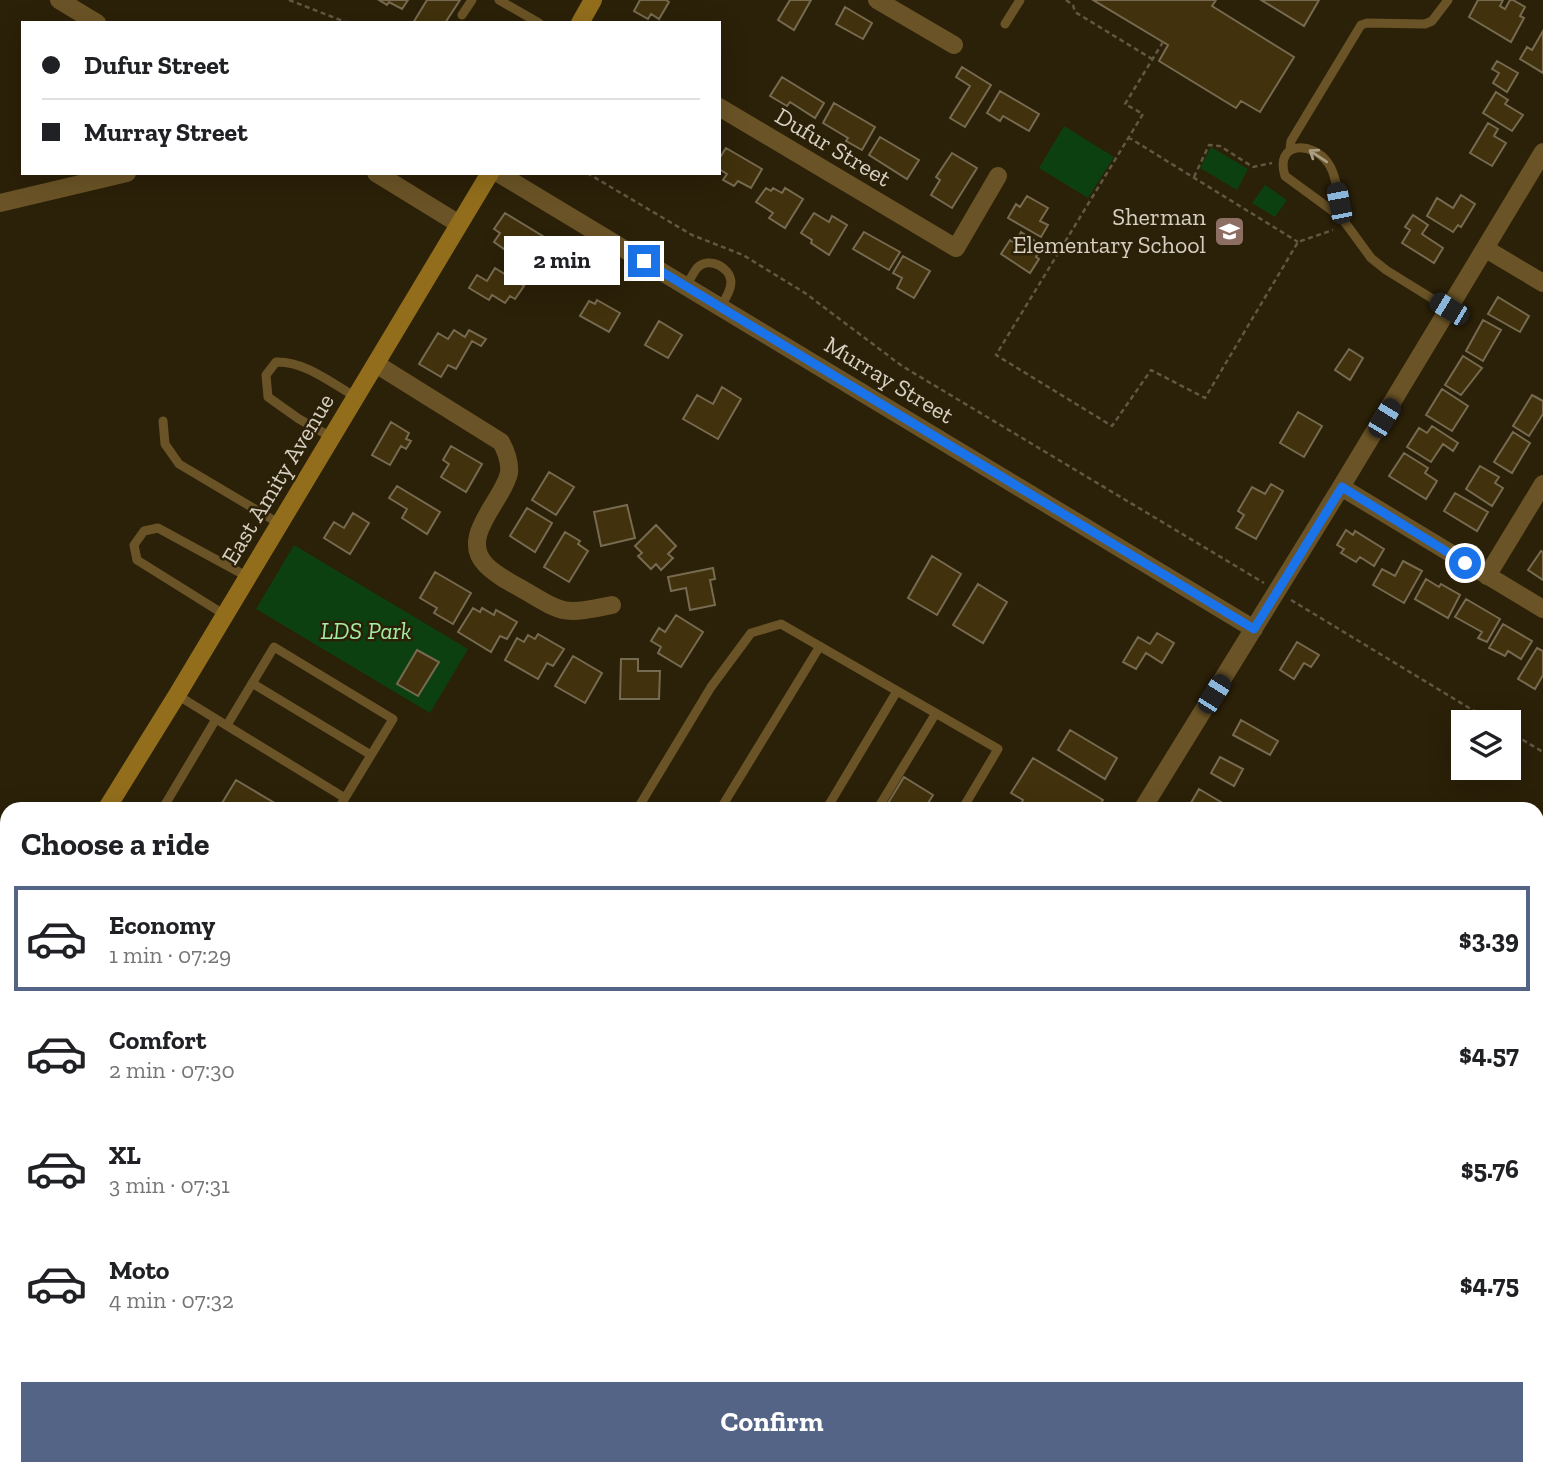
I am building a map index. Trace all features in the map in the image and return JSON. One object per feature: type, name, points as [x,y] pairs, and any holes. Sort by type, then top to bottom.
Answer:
[{"type":"main road","points":[[581,21],[593,0]]},
{"type":"main road","name":"East Amity Avenue","points":[[111,802],[488,175]]},
{"type":"street","points":[[59,0],[94,21]]},
{"type":"street","points":[[877,0],[954,46]]},
{"type":"street","name":"Dufur Street","points":[[721,108],[956,247],[999,176]]},
{"type":"street","points":[[1147,802],[1342,487],[1543,152]]},
{"type":"street","points":[[0,203],[119,175]]},
{"type":"street","points":[[379,175],[459,224]]},
{"type":"street","name":"Murray Street","points":[[501,175],[1254,629]]},
{"type":"street","points":[[1486,249],[1543,283]]},
{"type":"street","points":[[376,364],[501,442],[509,470],[505,484],[482,523],[477,543],[484,563],[501,577],[556,610],[575,612],[612,605]]},
{"type":"street","points":[[1488,576],[1543,485]]},
{"type":"street","points":[[1342,487],[1543,609]]},
{"type":"lane","points":[[462,15],[472,0]]},
{"type":"lane","points":[[499,0],[536,21]]},
{"type":"lane","points":[[1005,24],[1020,0]]},
{"type":"lane","points":[[1448,0],[1432,21],[1425,24],[1361,25],[1291,141],[1282,166],[1285,176],[1342,217],[1371,258],[1386,271],[1449,309]]},
{"type":"lane","points":[[1290,149],[1312,150],[1328,162],[1333,172],[1342,217]]},
{"type":"lane","points":[[686,287],[697,268],[715,264],[721,266],[731,282],[720,307]]},
{"type":"lane","points":[[331,437],[268,397],[266,375],[276,362],[289,361],[303,366],[356,397]]},
{"type":"lane","points":[[163,421],[165,444],[179,464],[280,524]]},
{"type":"lane","points":[[225,615],[137,560],[134,545],[144,531],[158,528],[248,577]]},
{"type":"lane","points":[[642,802],[710,687],[751,633],[781,624],[998,749],[967,802]]},
{"type":"lane","points":[[725,802],[820,646]]},
{"type":"lane","points":[[227,725],[274,647],[393,719],[343,802]]},
{"type":"lane","points":[[252,683],[371,755]]},
{"type":"lane","points":[[831,802],[897,691]]},
{"type":"lane","points":[[177,695],[345,798]]},
{"type":"lane","points":[[882,802],[936,713]]},
{"type":"lane","points":[[167,802],[216,719]]},
{"type":"path","points":[[289,0],[343,21]]},
{"type":"path","points":[[1066,0],[1073,5],[1075,12],[1152,59]]},
{"type":"path","points":[[1163,42],[1125,104],[1143,114],[996,355],[1112,426],[1151,370],[1205,398],[1298,242],[1333,230]]},
{"type":"path","points":[[1128,137],[1298,242]]},
{"type":"path","points":[[1194,177],[1209,145],[1220,146],[1253,167],[1272,163]]},
{"type":"path","points":[[590,175],[692,235],[724,246],[753,261],[834,313],[902,366],[1472,710]]},
{"type":"path","points":[[1521,739],[1543,752]]},
{"type":"green space","points":[[1064,126],[1114,157],[1088,198],[1039,168]]},
{"type":"green space","points":[[1211,147],[1248,169],[1237,190],[1200,168]]},
{"type":"green space","points":[[1265,185],[1287,200],[1275,217],[1252,203]]},
{"type":"green space","name":"LDS Park","points":[[294,545],[468,649],[430,713],[256,609]]},
{"type":"building","points":[[379,0],[408,0],[402,9]]},
{"type":"building","points":[[427,0],[460,0],[446,21],[414,21]]},
{"type":"building","points":[[640,0],[669,2],[659,19],[651,14],[648,19],[634,11]]},
{"type":"building","points":[[790,0],[811,0],[794,30],[778,20]]},
{"type":"building","points":[[1093,0],[1216,0],[1212,6],[1294,57],[1260,112],[1241,101],[1236,108],[1159,61],[1168,45]]},
{"type":"building","points":[[1261,0],[1319,0],[1304,26]]},
{"type":"building","points":[[1478,0],[1503,0],[1500,6],[1505,9],[1510,0],[1513,0],[1525,7],[1520,16],[1524,18],[1511,42],[1469,17]]},
{"type":"building","points":[[845,7],[872,23],[863,39],[836,24]]},
{"type":"building","points":[[1543,31],[1543,73],[1520,59],[1527,47],[1532,50]]},
{"type":"building","points":[[1497,61],[1518,73],[1507,92],[1493,83],[1499,73],[1492,69]]},
{"type":"building","points":[[962,67],[991,85],[965,127],[950,118],[970,86],[956,77]]},
{"type":"building","points":[[782,77],[824,103],[815,118],[790,102],[787,106],[770,96]]},
{"type":"building","points":[[1000,91],[1039,114],[1029,131],[1003,116],[1000,121],[987,113]]},
{"type":"building","points":[[1496,92],[1508,100],[1505,104],[1523,115],[1512,131],[1483,113]]},
{"type":"building","points":[[834,103],[875,127],[862,150],[823,123]]},
{"type":"building","points":[[1488,123],[1498,129],[1494,136],[1506,143],[1492,166],[1470,153]]},
{"type":"building","points":[[880,137],[919,160],[907,179],[869,155]]},
{"type":"building","points":[[726,148],[762,169],[751,188],[738,181],[734,186],[723,180],[727,174],[721,170],[721,156]]},
{"type":"building","points":[[952,153],[977,168],[952,208],[931,195],[940,180],[936,177]]},
{"type":"building","points":[[766,188],[782,193],[785,188],[803,199],[785,228],[769,218],[773,213],[756,202]]},
{"type":"building","points":[[1461,195],[1475,204],[1461,227],[1458,225],[1453,232],[1427,216],[1437,198],[1453,208]]},
{"type":"building","points":[[1027,196],[1048,208],[1040,221],[1048,225],[1041,237],[1008,218],[1016,204],[1020,207]]},
{"type":"building","points":[[505,213],[546,238],[540,247],[545,250],[540,257],[510,239],[504,249],[494,242],[500,233],[494,229]]},
{"type":"building","points":[[814,213],[829,222],[832,216],[847,225],[829,255],[801,233]]},
{"type":"building","points":[[1413,215],[1428,225],[1422,234],[1443,248],[1434,263],[1402,243],[1410,230],[1405,227]]},
{"type":"building","points":[[864,232],[900,252],[889,270],[853,249]]},
{"type":"building","points":[[1021,232],[1043,246],[1030,273],[1001,254],[1010,240],[1015,243]]},
{"type":"building","points":[[903,256],[930,271],[914,298],[897,288],[902,278],[893,273]]},
{"type":"building","points":[[495,268],[524,286],[515,299],[510,296],[505,303],[492,295],[489,300],[469,288],[477,275],[487,281]]},
{"type":"building","points":[[1498,297],[1529,316],[1520,332],[1488,314]]},
{"type":"building","points":[[597,300],[620,313],[609,332],[580,316],[589,301],[595,304]]},
{"type":"building","points":[[1483,320],[1501,330],[1483,361],[1466,351]]},
{"type":"building","points":[[659,321],[682,335],[668,358],[645,345]]},
{"type":"building","points":[[454,330],[465,337],[469,330],[486,339],[481,346],[472,341],[456,369],[448,365],[441,377],[419,364],[438,333],[448,339]]},
{"type":"building","points":[[1349,349],[1363,358],[1350,380],[1335,370]]},
{"type":"building","points":[[1463,356],[1482,368],[1461,395],[1445,385]]},
{"type":"building","points":[[722,387],[741,399],[718,439],[683,419],[697,395],[713,404]]},
{"type":"building","points":[[1442,389],[1468,406],[1452,431],[1426,415]]},
{"type":"building","points":[[1532,395],[1543,401],[1543,414],[1529,436],[1513,426]]},
{"type":"building","points":[[1298,412],[1322,426],[1304,457],[1280,443]]},
{"type":"building","points":[[391,422],[409,433],[406,439],[411,441],[406,449],[401,446],[390,465],[372,455]]},
{"type":"building","points":[[1432,426],[1458,443],[1453,451],[1443,444],[1431,462],[1407,447],[1419,428],[1427,433]]},
{"type":"building","points":[[1513,432],[1530,443],[1512,473],[1494,462]]},
{"type":"building","points":[[451,446],[482,464],[466,492],[441,477],[449,464],[443,460]]},
{"type":"building","points":[[1404,453],[1428,468],[1425,473],[1437,481],[1426,499],[1389,476]]},
{"type":"building","points":[[1480,466],[1499,477],[1495,483],[1503,488],[1492,506],[1466,489]]},
{"type":"building","points":[[549,472],[574,487],[556,515],[532,500]]},
{"type":"building","points":[[1271,484],[1283,491],[1256,539],[1236,528],[1244,515],[1238,511],[1252,487],[1265,494]]},
{"type":"building","points":[[397,486],[440,512],[427,534],[402,518],[407,509],[389,498]]},
{"type":"building","points":[[1455,493],[1488,512],[1477,531],[1444,511]]},
{"type":"building","points":[[627,505],[635,538],[601,546],[594,512]]},
{"type":"building","points":[[527,508],[552,523],[535,552],[510,536]]},
{"type":"building","points":[[353,513],[369,523],[350,554],[324,538],[334,522],[344,528]]},
{"type":"building","points":[[656,525],[676,546],[668,554],[673,558],[661,570],[656,564],[651,569],[638,556],[642,553],[635,546]]},
{"type":"building","points":[[1346,530],[1353,535],[1355,531],[1384,549],[1374,566],[1360,557],[1356,562],[1341,553],[1344,549],[1337,545]]},
{"type":"building","points":[[565,532],[580,541],[578,544],[588,551],[569,582],[544,567]]},
{"type":"building","points":[[1541,551],[1543,552],[1543,580],[1528,570]]},
{"type":"building","points":[[932,556],[961,574],[937,615],[908,598]]},
{"type":"building","points":[[1403,561],[1422,571],[1404,603],[1373,585],[1382,569],[1395,576]]},
{"type":"building","points":[[713,568],[715,579],[710,580],[715,605],[690,610],[686,588],[671,591],[668,577]]},
{"type":"building","points":[[435,572],[471,593],[453,624],[434,613],[437,608],[420,598]]},
{"type":"building","points":[[1426,579],[1460,595],[1448,618],[1415,599]]},
{"type":"building","points":[[978,584],[1007,602],[983,643],[953,625]]},
{"type":"building","points":[[1466,599],[1500,619],[1487,642],[1478,638],[1482,632],[1455,617]]},
{"type":"building","points":[[473,608],[480,612],[482,608],[494,615],[496,610],[517,622],[507,639],[500,636],[491,652],[458,632]]},
{"type":"building","points":[[676,615],[703,632],[681,667],[658,653],[661,647],[651,641],[659,628],[665,632]]},
{"type":"building","points":[[1503,624],[1532,641],[1521,659],[1508,651],[1505,656],[1489,648]]},
{"type":"building","points":[[1157,633],[1174,643],[1162,663],[1146,653],[1136,669],[1123,662],[1138,637],[1150,644]]},
{"type":"building","points":[[538,634],[564,649],[553,666],[547,663],[538,679],[505,660],[517,638],[524,642],[528,635],[535,639]]},
{"type":"building","points":[[1297,642],[1319,655],[1311,667],[1304,663],[1294,679],[1280,670]]},
{"type":"building","points":[[1537,648],[1543,651],[1543,675],[1535,689],[1518,679]]},
{"type":"building","points":[[417,650],[439,662],[418,696],[397,684]]},
{"type":"building","points":[[573,656],[602,673],[585,703],[555,686]]},
{"type":"building","points":[[621,659],[638,659],[638,671],[660,671],[659,699],[620,699]]},
{"type":"building","points":[[1241,720],[1278,741],[1270,755],[1233,735]]},
{"type":"building","points":[[1070,730],[1117,758],[1105,779],[1058,750]]},
{"type":"building","points":[[1220,757],[1243,769],[1234,786],[1211,773]]},
{"type":"building","points":[[1033,758],[1103,800],[1022,802],[1023,800],[1011,793]]},
{"type":"building","points":[[904,777],[933,795],[929,802],[889,802]]},
{"type":"building","points":[[236,780],[273,802],[223,802]]},
{"type":"building","points":[[1199,789],[1221,802],[1191,802]]},
{"type":"place","name":"Sherman Elementary School","points":[[1229,231]]},
{"type":"route","points":[[644,261],[1254,629],[1342,487],[1465,563]]}]
